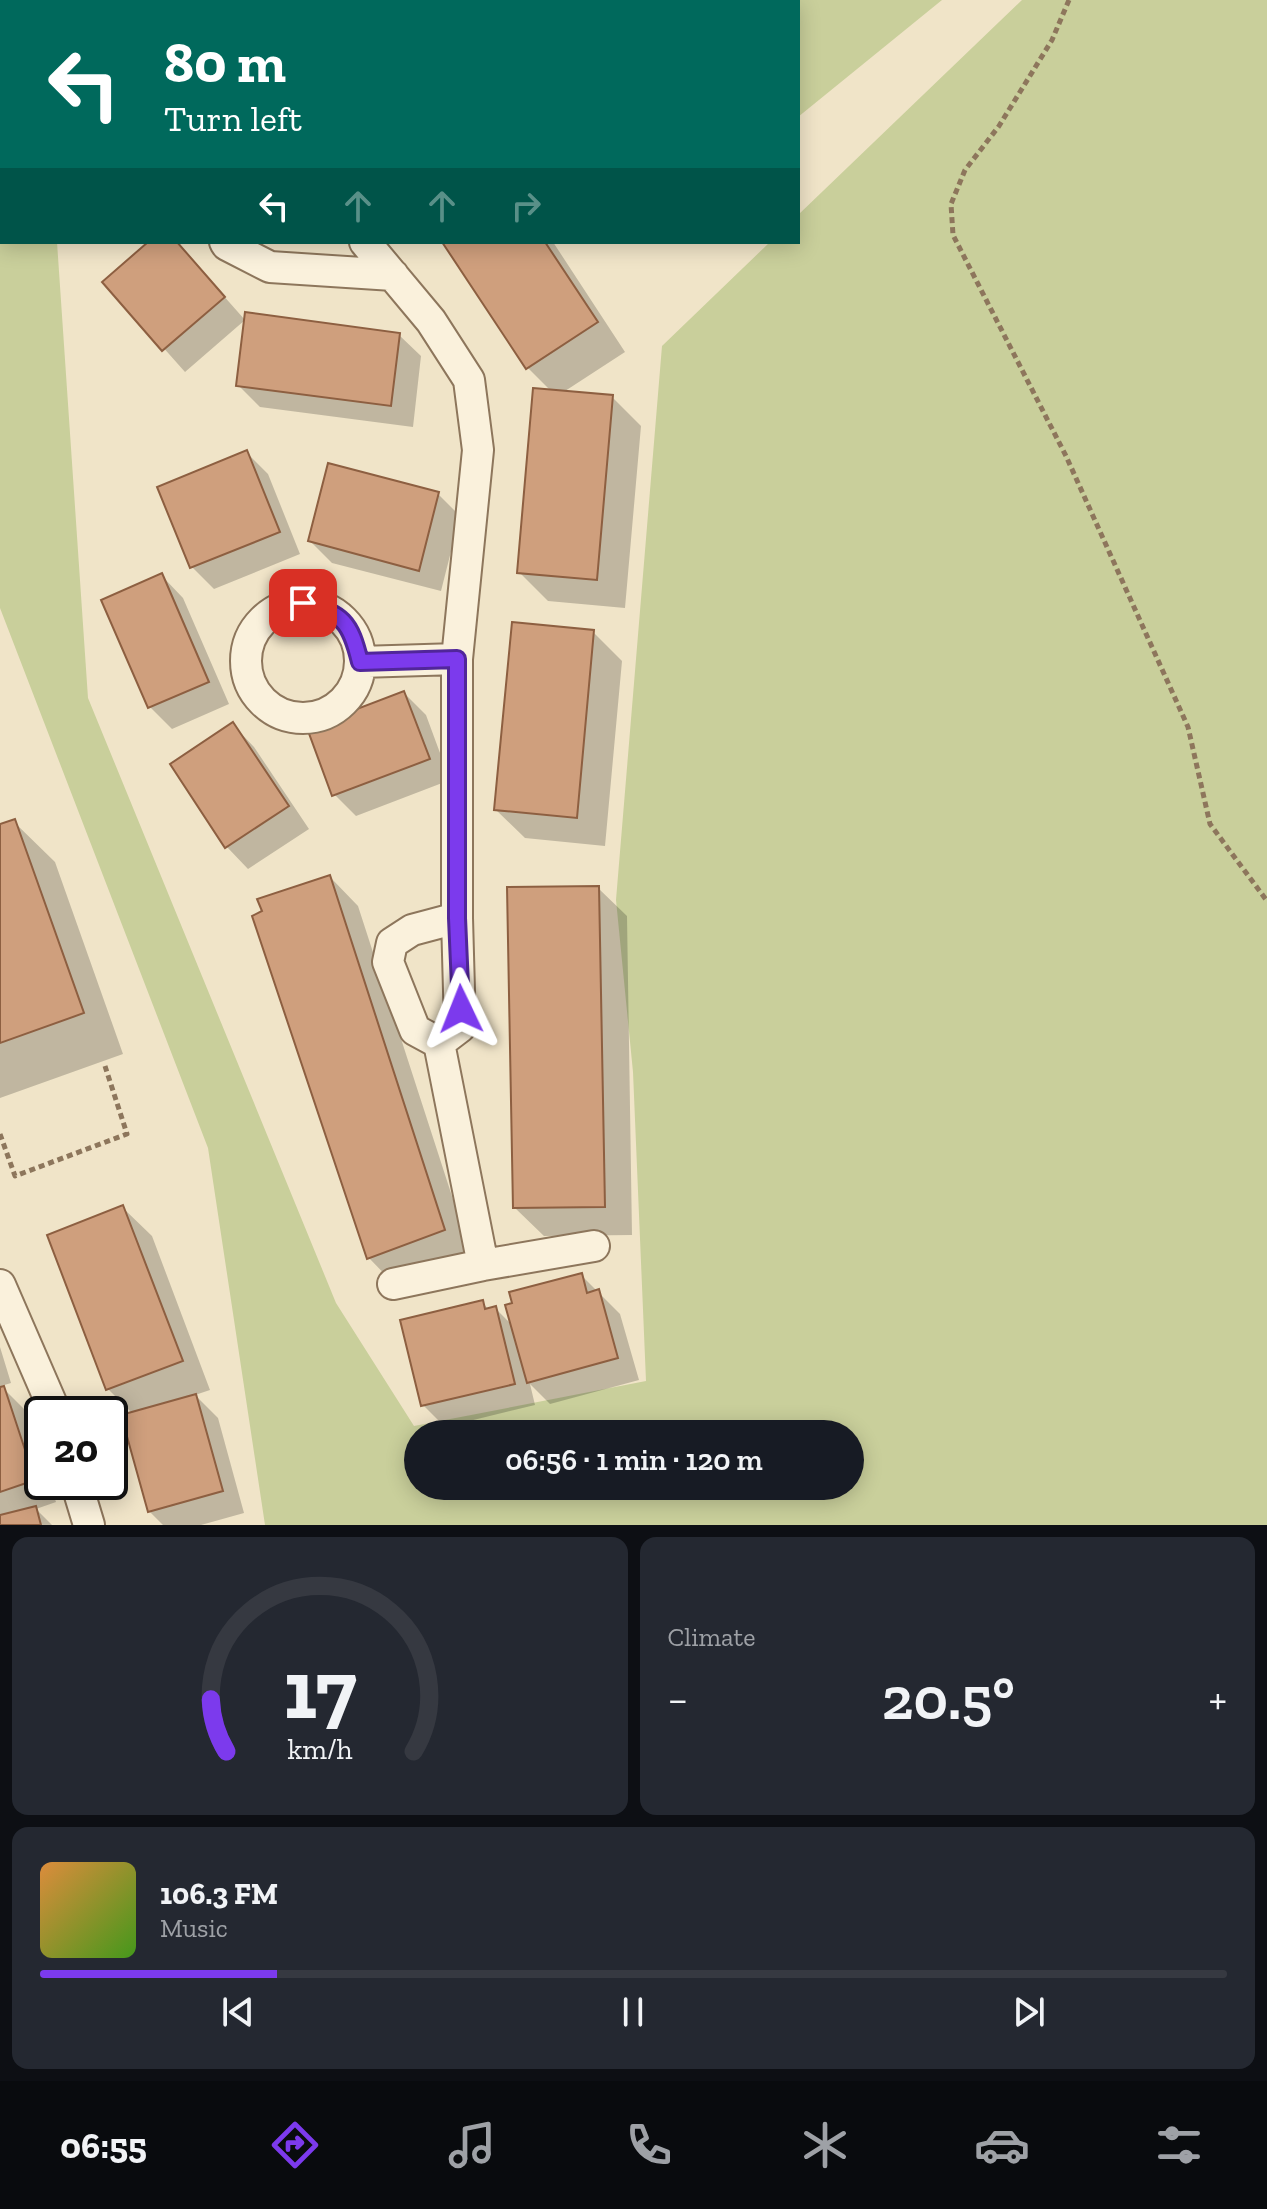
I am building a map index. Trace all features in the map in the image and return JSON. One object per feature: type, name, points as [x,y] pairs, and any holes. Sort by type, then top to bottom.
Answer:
[{"type":"lane","points":[[226,244],[270,267],[393,275]]},
{"type":"lane","points":[[367,244],[431,321],[469,380],[478,450],[457,659],[460,1027],[439,1043]]},
{"type":"lane","points":[[360,662],[457,659]]},
{"type":"lane","points":[[439,1043],[415,1030],[388,962],[392,943],[412,930],[457,918]]},
{"type":"lane","points":[[439,1043],[483,1265]]},
{"type":"lane","points":[[393,1284],[594,1246]]},
{"type":"lane","points":[[0,1285],[48,1396]]},
{"type":"lane","points":[[81,1500],[89,1525]]},
{"type":"path","points":[[1069,0],[1052,40],[999,126],[965,170],[951,204],[953,235],[1066,456],[1188,727],[1210,824],[1267,901]]},
{"type":"path","points":[[0,1134],[15,1176],[127,1134],[105,1066]]},
{"type":"green space","points":[[800,0],[942,0],[800,115]]},
{"type":"green space","points":[[1022,0],[1267,0],[1267,1525],[265,1525],[208,1148],[0,608],[0,244],[57,244],[88,698],[336,1303],[410,1420],[404,1420],[404,1500],[864,1500],[864,1420],[445,1420],[646,1381],[633,1072],[616,900],[662,346],[768,244],[800,244],[800,213]]},
{"type":"building","points":[[146,244],[179,244],[225,297],[162,351],[102,282]]},
{"type":"building","points":[[443,244],[546,244],[598,322],[526,369]]},
{"type":"building","points":[[245,312],[400,333],[391,406],[236,386]]},
{"type":"building","points":[[533,388],[613,395],[597,580],[517,573]]},
{"type":"building","points":[[247,450],[280,532],[190,568],[157,487]]},
{"type":"building","points":[[328,463],[439,492],[419,571],[308,541]]},
{"type":"building","points":[[162,573],[209,682],[148,708],[101,600]]},
{"type":"building","points":[[512,622],[594,630],[577,818],[494,810]]},
{"type":"building","points":[[404,691],[430,759],[332,796],[307,728]]},
{"type":"building","points":[[233,722],[289,806],[225,848],[170,764]]},
{"type":"building","points":[[15,819],[84,1013],[0,1043],[0,824]]},
{"type":"building","points":[[330,875],[445,1230],[367,1259],[252,916],[262,911],[257,899]]},
{"type":"building","points":[[599,886],[605,1207],[513,1208],[507,887]]},
{"type":"building","points":[[123,1205],[183,1361],[106,1390],[47,1235]]},
{"type":"building","points":[[582,1273],[587,1293],[599,1289],[618,1358],[527,1383],[505,1305],[512,1303],[509,1292]]},
{"type":"building","points":[[483,1300],[485,1309],[496,1306],[515,1384],[421,1406],[400,1320]]},
{"type":"building","points":[[4,1386],[24,1447],[24,1484],[0,1492],[0,1387]]},
{"type":"building","points":[[196,1394],[223,1491],[148,1512],[128,1440],[128,1413]]},
{"type":"building","points":[[36,1506],[41,1525],[0,1525],[0,1515]]},
{"type":"route","points":[[303,603],[332,611],[353,633],[360,662],[457,659],[457,918],[461,1009]]}]
